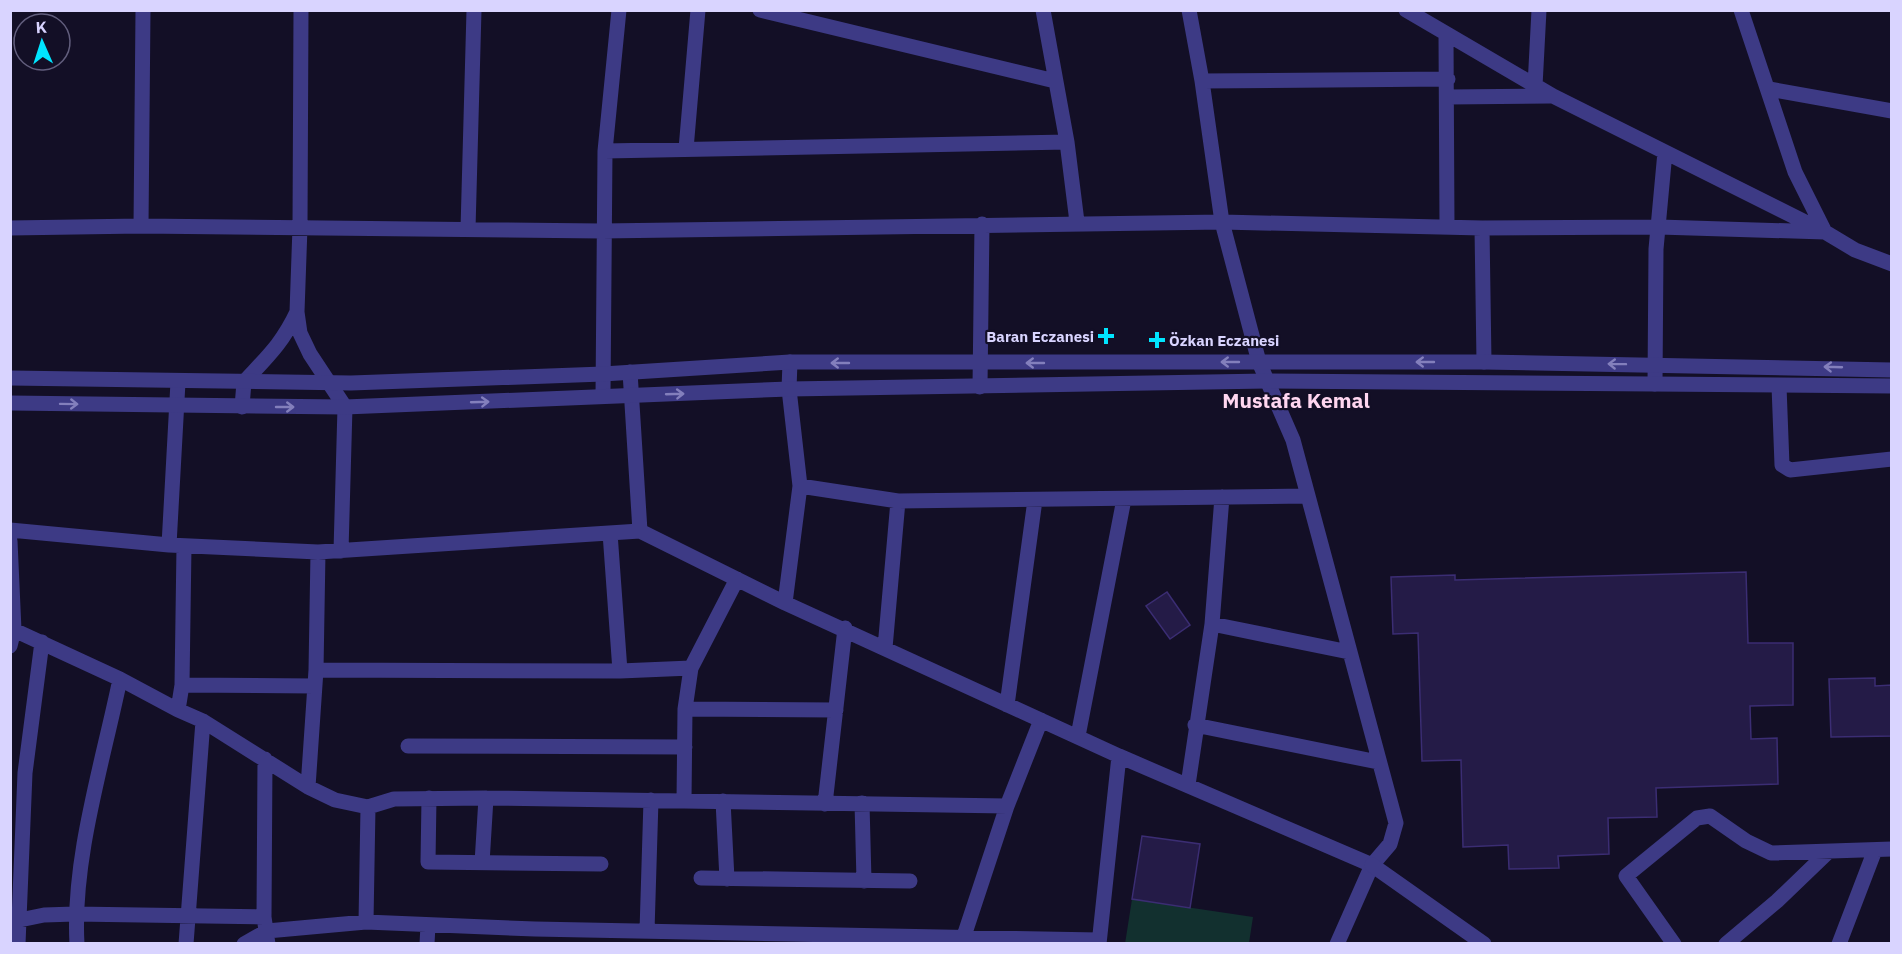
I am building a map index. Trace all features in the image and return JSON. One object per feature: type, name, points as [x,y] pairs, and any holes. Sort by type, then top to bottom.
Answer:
[{"type":"street","points":[[141,226],[143,10]]},
{"type":"street","points":[[301,10],[300,228],[297,312],[300,333],[345,407],[341,551]]},
{"type":"street","points":[[468,229],[474,10]]},
{"type":"street","points":[[603,396],[602,231],[605,151],[619,10]]},
{"type":"street","points":[[686,149],[698,10]]},
{"type":"street","points":[[760,10],[1055,81]]},
{"type":"street","points":[[1043,10],[1067,142],[1077,222]]},
{"type":"street","points":[[1189,10],[1202,81],[1222,222],[1259,362],[1293,440],[1306,496],[1396,823],[1390,844],[1372,865],[1336,944]]},
{"type":"street","points":[[1406,10],[1446,36],[1553,96],[1825,232],[1855,250],[1892,264]]},
{"type":"street","points":[[1535,86],[1539,10]]},
{"type":"street","points":[[1741,10],[1795,172],[1825,232]]},
{"type":"street","points":[[1446,36],[1447,227]]},
{"type":"street","points":[[1202,81],[1448,79]]},
{"type":"street","points":[[1769,89],[1892,111]]},
{"type":"street","points":[[1448,97],[1553,96]]},
{"type":"street","points":[[605,151],[1067,142]]},
{"type":"street","points":[[1655,384],[1656,249],[1665,152]]},
{"type":"street","points":[[10,228],[141,226],[602,231],[1077,222],[1222,222],[1482,228],[1659,227],[1825,232]]},
{"type":"street","points":[[980,387],[982,224]]},
{"type":"street","points":[[1482,228],[1484,362]]},
{"type":"street","points":[[242,407],[244,382],[270,357],[287,333],[297,312]]},
{"type":"street","points":[[785,603],[800,486],[789,389],[790,362]]},
{"type":"street","points":[[10,378],[330,384],[603,374],[790,362],[1484,362],[1892,370]]},
{"type":"street","points":[[630,372],[640,531]]},
{"type":"street","points":[[10,403],[345,407],[789,389],[1267,381],[1892,386]]},
{"type":"street","points":[[177,710],[182,684],[177,545],[178,382]]},
{"type":"street","points":[[1779,386],[1782,465],[1790,470],[1892,459]]},
{"type":"street","points":[[800,486],[898,501],[1306,496]]},
{"type":"street","points":[[1188,785],[1195,725],[1212,624],[1222,497]]},
{"type":"street","points":[[1078,736],[1124,499]]},
{"type":"street","points":[[1007,705],[1035,500]]},
{"type":"street","points":[[885,648],[898,501]]},
{"type":"street","points":[[10,530],[177,545],[318,552],[640,531],[785,603],[845,628],[1007,705],[1372,865],[1484,944]]},
{"type":"street","points":[[610,533],[620,671]]},
{"type":"street","points":[[10,541],[14,630],[10,646]]},
{"type":"street","points":[[308,787],[316,678],[318,552]]},
{"type":"street","points":[[684,801],[685,709],[691,668],[737,579]]},
{"type":"street","points":[[1212,624],[1349,652]]},
{"type":"street","points":[[825,804],[845,628]]},
{"type":"street","points":[[14,630],[120,679],[177,710],[203,721],[308,787],[335,800],[368,807],[394,799],[429,798],[1007,806]]},
{"type":"street","points":[[18,944],[14,922],[18,773],[42,642]]},
{"type":"street","points":[[182,684],[691,668]]},
{"type":"street","points":[[76,944],[75,914],[83,854],[120,679]]},
{"type":"street","points":[[685,709],[836,710]]},
{"type":"street","points":[[964,936],[1007,806],[1041,720]]},
{"type":"street","points":[[186,944],[203,721]]},
{"type":"street","points":[[1195,725],[1378,762]]},
{"type":"street","points":[[408,746],[685,747]]},
{"type":"street","points":[[14,922],[44,915],[187,915],[266,931],[366,922],[428,925],[536,936],[600,936],[647,931],[695,937],[846,940],[964,936],[998,941],[1099,942],[1119,756]]},
{"type":"street","points":[[265,759],[266,931]]},
{"type":"street","points":[[429,798],[428,862],[601,864]]},
{"type":"street","points":[[482,863],[486,798]]},
{"type":"street","points":[[647,931],[651,800]]},
{"type":"street","points":[[723,801],[727,879]]},
{"type":"street","points":[[862,803],[864,880]]},
{"type":"street","points":[[366,922],[368,807]]},
{"type":"street","points":[[1674,944],[1626,876],[1697,818],[1710,816],[1746,841],[1771,853],[1892,849]]},
{"type":"street","points":[[1839,944],[1875,850]]},
{"type":"street","points":[[1726,944],[1777,901],[1828,852]]},
{"type":"street","points":[[701,878],[910,881]]},
{"type":"street","points":[[427,944],[428,925]]},
{"type":"street","points":[[244,944],[266,931]]},
{"type":"green space","points":[[1132,899],[1253,917],[1249,943],[1125,944]]},
{"type":"building","points":[[1746,572],[1748,643],[1793,643],[1793,705],[1750,706],[1751,739],[1777,738],[1778,784],[1656,788],[1657,817],[1608,818],[1609,854],[1558,856],[1559,868],[1509,869],[1508,845],[1463,847],[1461,760],[1422,761],[1418,633],[1393,634],[1391,577],[1455,575],[1455,580]]},
{"type":"building","points":[[1167,592],[1190,625],[1170,639],[1146,606]]},
{"type":"building","points":[[1875,678],[1875,686],[1892,685],[1892,736],[1831,737],[1829,679]]},
{"type":"building","points":[[1142,836],[1200,844],[1190,908],[1132,899]]},
{"type":"place","name":"Baran Eczanesi","points":[[1106,336]]},
{"type":"place","name":"Özkan Eczanesi","points":[[1157,340]]},
{"type":"district","name":"Mustafa Kemal","points":[[1296,400]]}]
